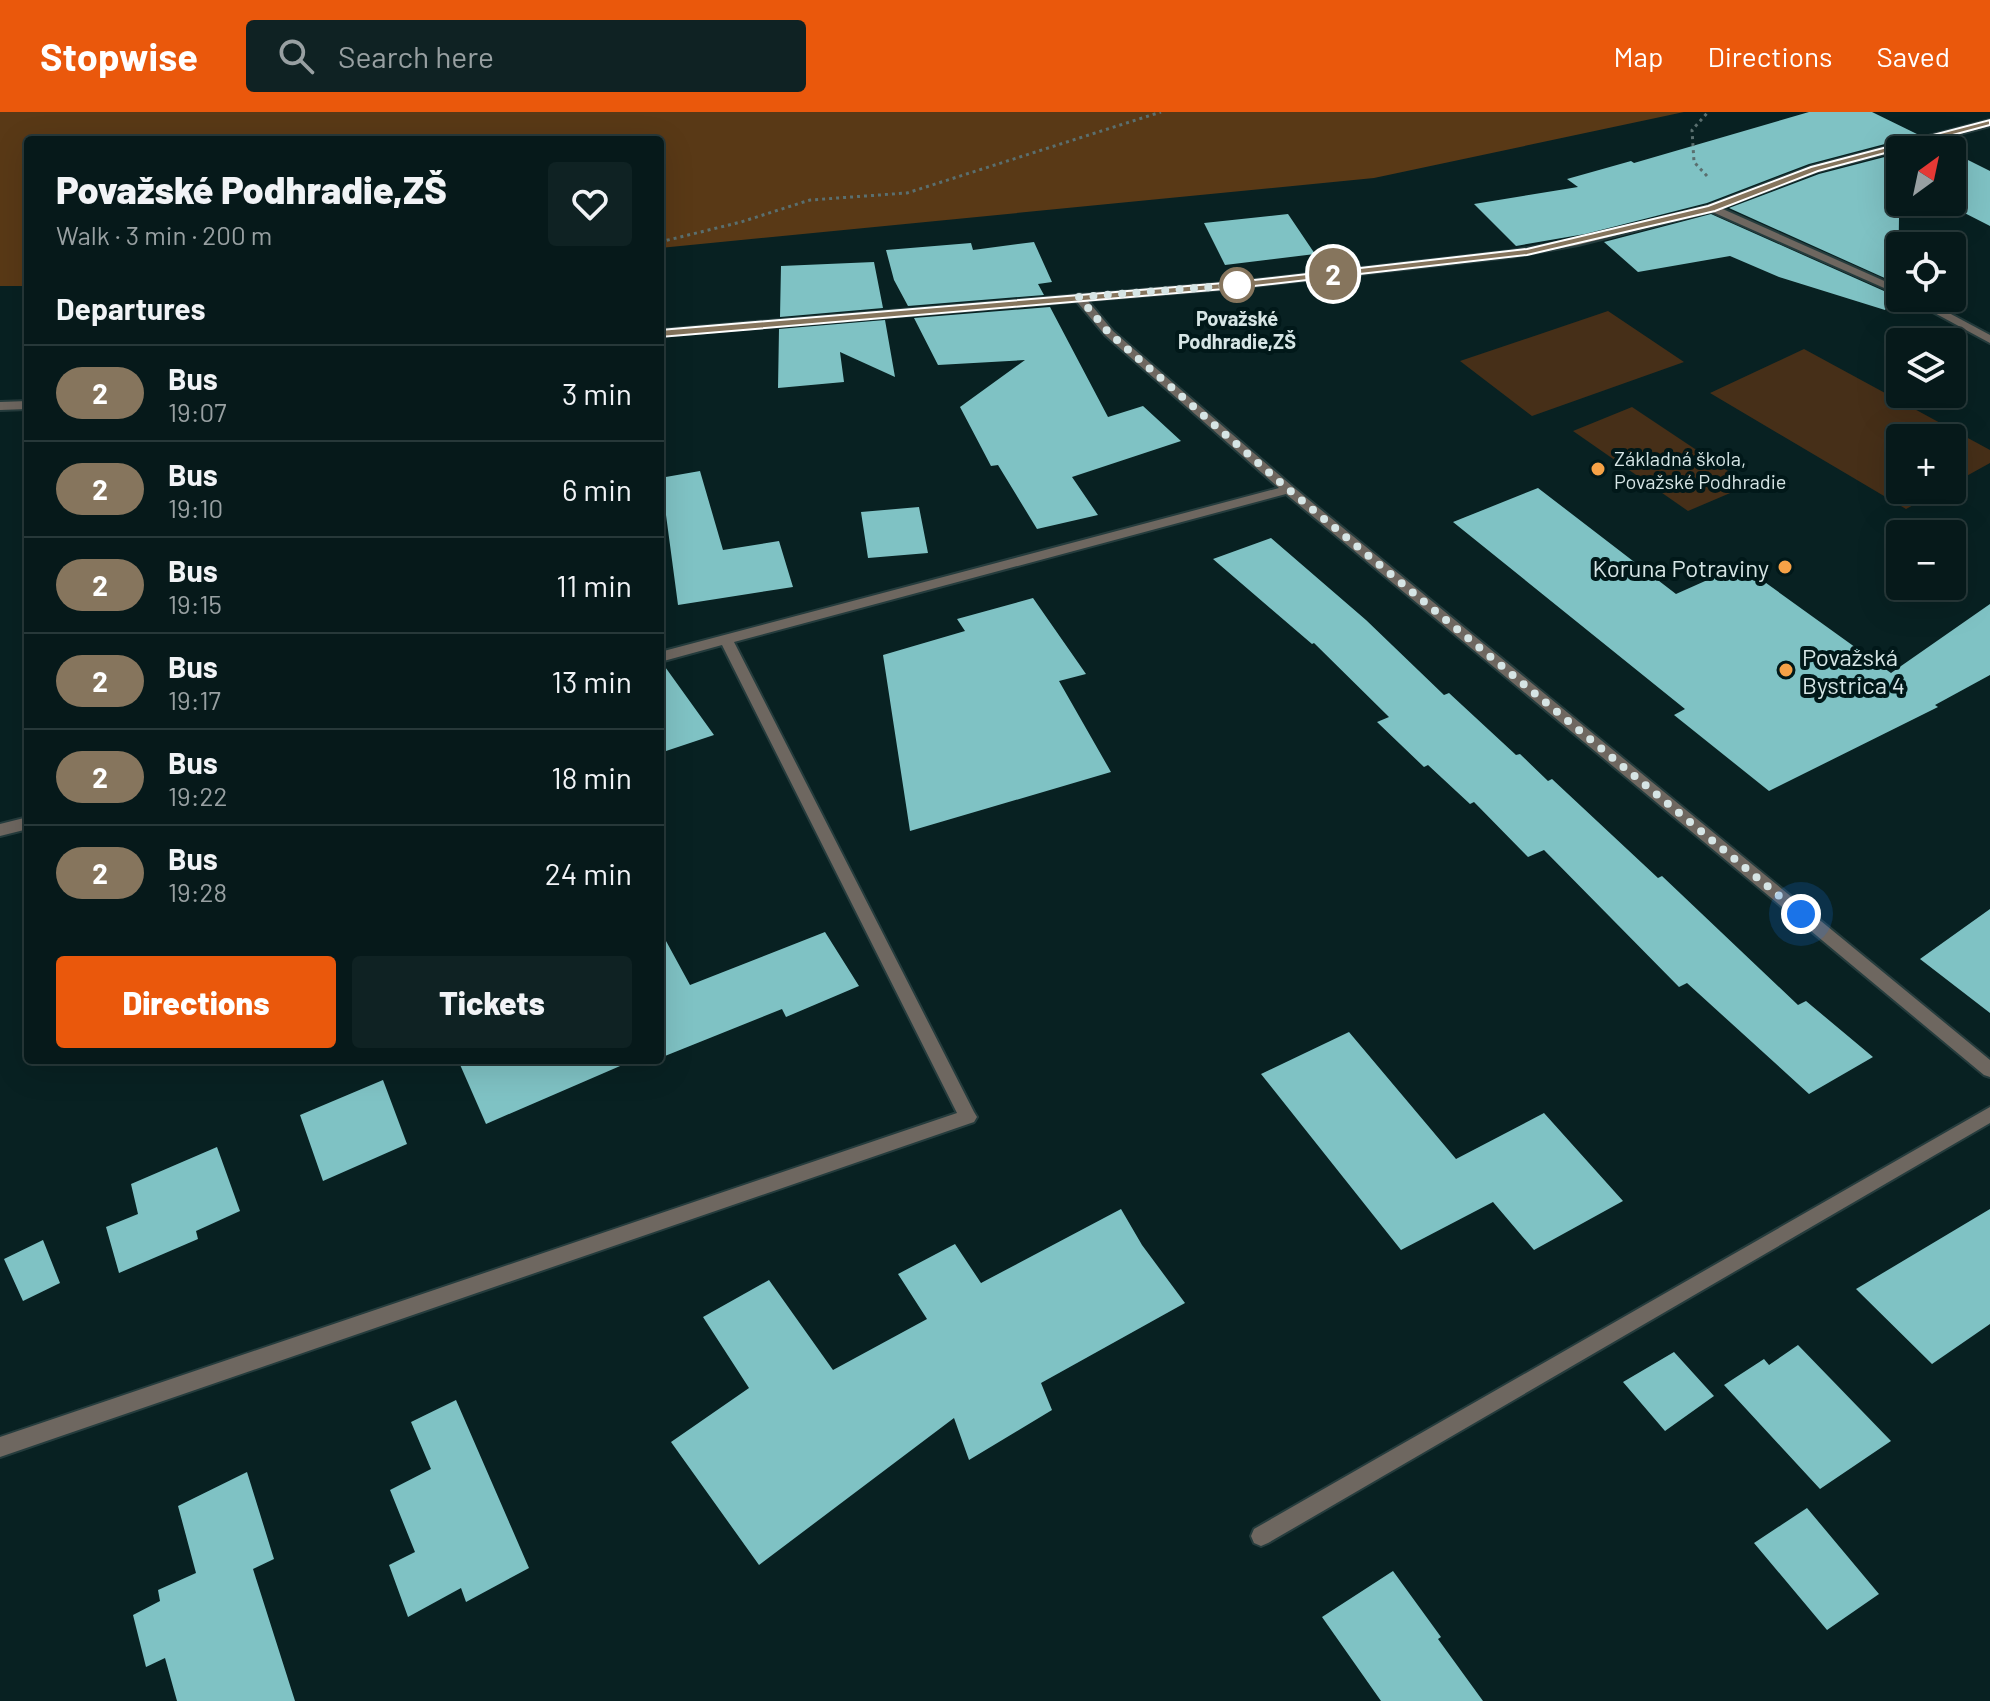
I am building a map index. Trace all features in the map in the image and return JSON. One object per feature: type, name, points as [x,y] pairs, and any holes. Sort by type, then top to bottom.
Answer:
[{"type":"street","points":[[664,333],[1236,285],[1511,254],[1566,244],[1712,208],[1814,169],[1990,123]]},
{"type":"street","points":[[1712,208],[1886,286]]},
{"type":"street","points":[[1079,297],[1109,333],[1288,489],[1990,1070]]},
{"type":"street","points":[[1939,312],[1990,340]]},
{"type":"street","points":[[0,406],[24,405]]},
{"type":"street","points":[[664,656],[1288,489]]},
{"type":"street","points":[[0,1447],[968,1117],[726,640]]},
{"type":"street","points":[[0,830],[24,824]]},
{"type":"street","points":[[1261,1536],[1990,1114]]},
{"type":"path","points":[[664,241],[741,222],[810,200],[907,193],[1161,112]]},
{"type":"path","points":[[1708,112],[1692,130],[1694,162],[1730,201]]},
{"type":"shaded area","points":[[0,112],[1684,112],[1374,178],[664,248],[664,136],[24,136],[24,286],[0,286]]},
{"type":"shaded area","points":[[1608,311],[1684,362],[1532,416],[1460,361]]},
{"type":"shaded area","points":[[1804,349],[1886,394],[1886,408],[1913,408],[1942,424],[1886,424],[1886,497],[1710,393]]},
{"type":"shaded area","points":[[1632,407],[1749,485],[1688,511],[1573,431]]},
{"type":"shaded area","points":[[1966,437],[1990,450],[1990,463],[1966,476]]},
{"type":"shaded area","points":[[1898,504],[1915,504],[1906,509]]},
{"type":"building","points":[[1809,112],[1872,112],[1919,135],[1886,136],[1886,144],[1809,164],[1707,203],[1585,234],[1516,246],[1474,204],[1578,187],[1567,179],[1631,161],[1634,163]]},
{"type":"building","points":[[1886,157],[1886,216],[1899,216],[1899,232],[1886,232],[1886,279],[1729,208],[1819,174]]},
{"type":"building","points":[[1966,159],[1990,171],[1990,226],[1966,214]]},
{"type":"building","points":[[1288,214],[1315,254],[1225,265],[1204,223]]},
{"type":"building","points":[[1711,214],[1886,292],[1886,308],[1779,277],[1730,256],[1638,272],[1604,242]]},
{"type":"building","points":[[1034,242],[1052,282],[1038,284],[1044,295],[908,306],[894,280],[886,250],[971,243],[973,250]]},
{"type":"building","points":[[874,262],[883,308],[780,317],[781,266]]},
{"type":"building","points":[[1050,307],[1108,417],[1143,406],[1181,441],[1072,477],[1098,515],[1037,529],[998,465],[991,466],[960,407],[1025,360],[938,365],[914,318]]},
{"type":"building","points":[[885,320],[895,377],[840,352],[844,382],[778,388],[779,329]]},
{"type":"building","points":[[700,471],[723,550],[779,541],[793,587],[678,605],[664,508],[664,477]]},
{"type":"building","points":[[1538,488],[1676,594],[1741,565],[1891,673],[1990,604],[1990,675],[1935,705],[1938,707],[1769,791],[1674,715],[1685,709],[1453,522]]},
{"type":"building","points":[[919,507],[928,553],[868,558],[861,512]]},
{"type":"building","points":[[1271,538],[1366,620],[1444,695],[1449,693],[1516,755],[1520,754],[1548,781],[1552,779],[1658,878],[1662,876],[1798,1005],[1806,1001],[1873,1057],[1809,1094],[1687,983],[1679,987],[1544,850],[1528,857],[1474,802],[1470,804],[1428,765],[1424,767],[1377,722],[1389,717],[1314,643],[1213,559]]},
{"type":"building","points":[[1033,598],[1086,674],[1059,681],[1111,772],[910,831],[883,655],[965,631],[957,619]]},
{"type":"building","points":[[664,665],[714,735],[664,752]]},
{"type":"building","points":[[1990,909],[1990,1013],[1920,959]]},
{"type":"building","points":[[825,932],[859,986],[786,1017],[782,1009],[664,1056],[664,937],[690,985]]},
{"type":"building","points":[[1349,1032],[1456,1159],[1544,1113],[1623,1201],[1534,1250],[1493,1202],[1401,1250],[1261,1074]]},
{"type":"building","points":[[460,1064],[625,1064],[486,1124]]},
{"type":"building","points":[[383,1080],[407,1144],[323,1181],[300,1115]]},
{"type":"building","points":[[217,1147],[240,1211],[196,1231],[198,1239],[119,1273],[106,1227],[138,1214],[131,1184]]},
{"type":"building","points":[[1121,1209],[1142,1245],[1185,1303],[1041,1383],[1052,1410],[969,1460],[954,1418],[759,1565],[671,1442],[749,1388],[703,1317],[769,1280],[833,1370],[927,1319],[898,1274],[955,1244],[981,1283]]},
{"type":"building","points":[[1990,1209],[1990,1324],[1932,1364],[1856,1289]]},
{"type":"building","points":[[43,1240],[60,1283],[23,1301],[4,1259]]},
{"type":"building","points":[[1798,1345],[1891,1441],[1820,1489],[1724,1385],[1764,1359],[1769,1365]]},
{"type":"building","points":[[1674,1352],[1714,1396],[1665,1431],[1623,1382]]},
{"type":"building","points":[[456,1400],[529,1568],[466,1602],[461,1588],[408,1617],[389,1565],[415,1552],[390,1490],[431,1469],[411,1422]]},
{"type":"building","points":[[247,1472],[274,1559],[253,1569],[295,1701],[177,1701],[165,1658],[146,1667],[133,1615],[160,1601],[158,1590],[196,1573],[178,1506]]},
{"type":"building","points":[[1807,1508],[1879,1594],[1827,1630],[1754,1543]]},
{"type":"building","points":[[1393,1571],[1483,1701],[1381,1701],[1322,1617]]},
{"type":"bus line","name":"2","points":[[664,333],[1236,285],[1527,252],[1712,208],[1814,169],[1990,123]]},
{"type":"place","name":"Považské Podhradie,ZŠ","points":[[1237,285]]},
{"type":"place","name":"Základná škola, Považské Podhradie","points":[[1598,469]]},
{"type":"place","name":"Koruna Potraviny","points":[[1785,567]]},
{"type":"place","name":"Považská Bystrica 4","points":[[1786,670]]},
{"type":"route","points":[[1237,285],[1079,297],[1109,333],[1288,489],[1801,914]]}]
